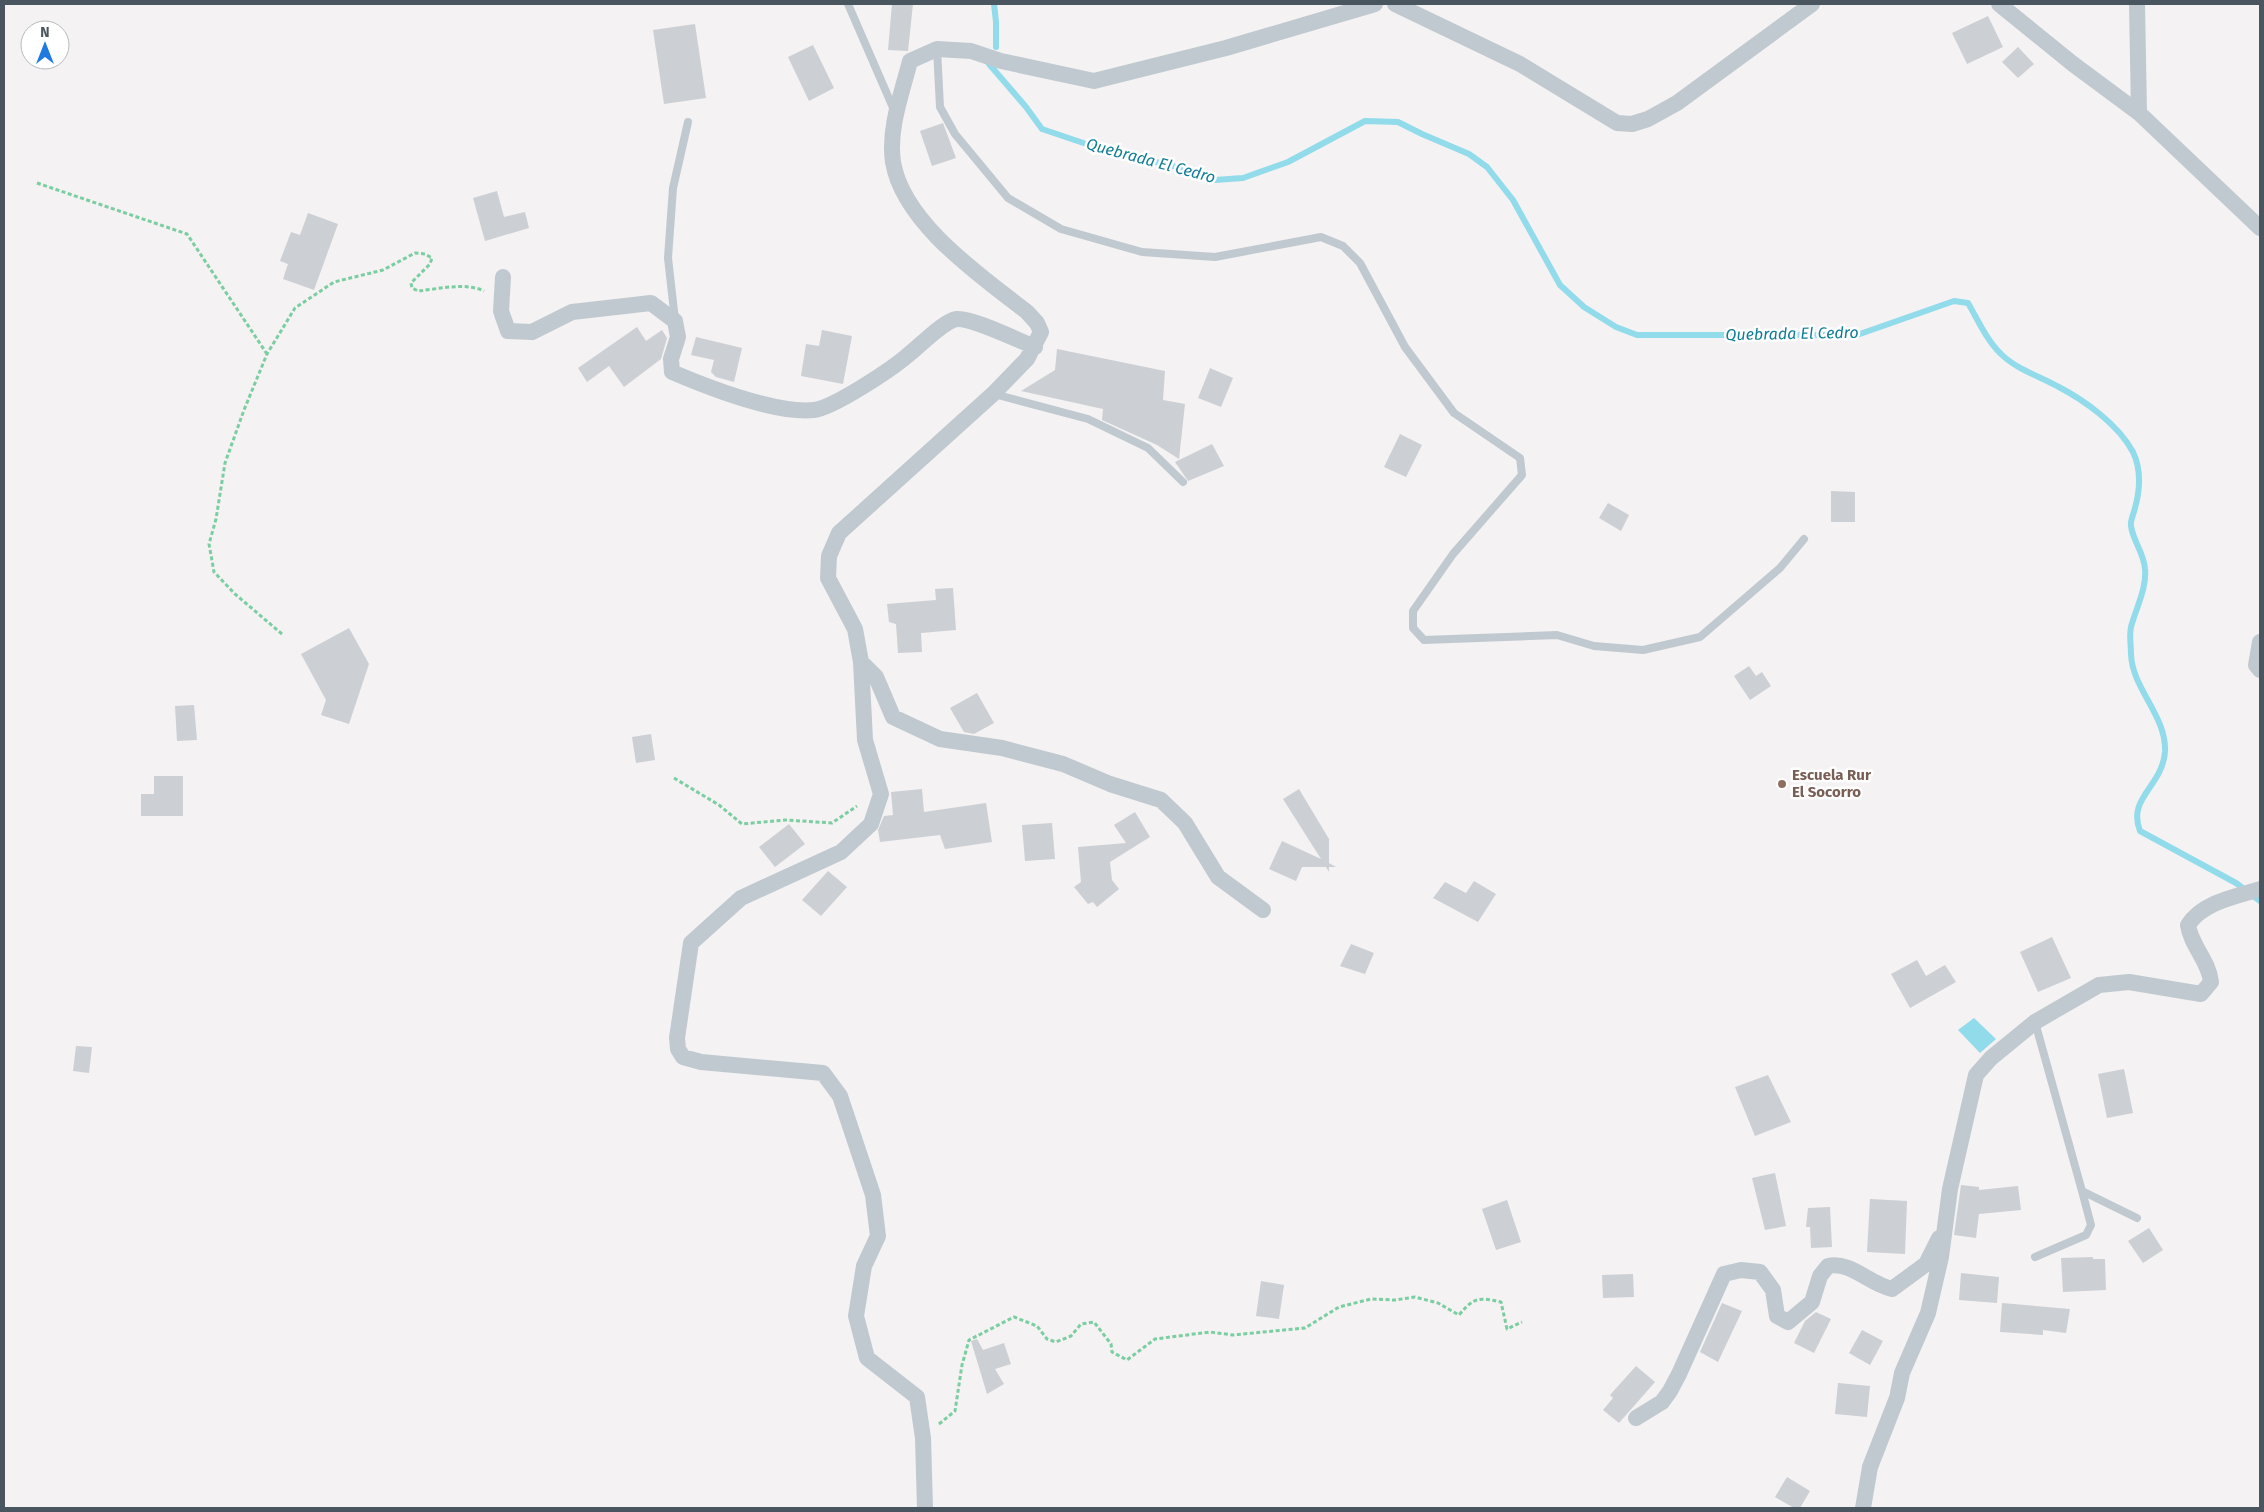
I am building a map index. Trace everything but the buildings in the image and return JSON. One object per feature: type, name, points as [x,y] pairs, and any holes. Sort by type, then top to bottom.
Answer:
[{"type":"street","points":[[925,1508],[923,1438],[918,1397],[867,1358],[856,1316],[864,1266],[878,1236],[873,1194],[840,1096],[823,1073],[701,1062],[683,1057],[678,1049],[677,1038],[691,943],[740,898],[841,852],[870,824],[881,794],[865,740],[861,662],[855,629],[828,578],[829,556],[839,533],[993,394],[1027,359],[1035,347],[1041,332],[1038,323],[1027,312],[945,246],[900,190],[893,161],[894,127],[910,61],[937,49],[971,51],[1001,61],[1094,81],[1226,48],[1375,4]]},
{"type":"street","points":[[1395,4],[1520,64],[1617,123],[1632,124],[1648,119],[1677,103],[1812,4]]},
{"type":"street","points":[[1999,4],[2072,64],[2139,113],[2260,228]]},
{"type":"street","points":[[2137,4],[2139,113]]},
{"type":"street","points":[[502,277],[501,311],[508,330],[532,332],[572,312],[651,303],[675,321],[678,337],[670,359],[672,372],[777,408],[815,410],[843,398],[906,357],[951,320],[966,320],[1035,347]]},
{"type":"street","points":[[2260,642],[2256,665],[2260,670]]},
{"type":"street","points":[[861,662],[876,677],[893,717],[940,739],[1002,748],[1063,764],[1110,784],[1161,800],[1186,823],[1218,877],[1263,910]]},
{"type":"street","points":[[1863,1508],[1870,1467],[1897,1398],[1902,1373],[1928,1313],[1941,1257],[1950,1189],[1976,1074],[1991,1058],[2035,1022],[2099,985],[2129,982],[2201,994],[2211,982],[2210,972],[2190,937],[2188,925],[2194,916],[2222,900],[2260,889]]},
{"type":"street","points":[[1636,1418],[1662,1402],[1670,1391],[1724,1274],[1741,1270],[1760,1272],[1773,1290],[1777,1316],[1788,1322],[1812,1302],[1820,1276],[1828,1266],[1845,1265],[1878,1286],[1892,1289],[1926,1264],[1945,1227]]},
{"type":"lane","points":[[848,4],[897,116]]},
{"type":"lane","points":[[937,49],[940,107],[955,134],[1008,198],[1061,229],[1142,252],[1216,257],[1321,237],[1343,246],[1360,263],[1405,347],[1454,413],[1520,458],[1522,475],[1453,554],[1413,611],[1413,628],[1424,640],[1557,635],[1594,646],[1644,650],[1700,637],[1780,568],[1804,540]]},
{"type":"lane","points":[[675,321],[668,258],[673,188],[688,122]]},
{"type":"lane","points":[[993,394],[1088,419],[1148,448],[1183,482]]},
{"type":"lane","points":[[2035,1022],[2092,1225],[2086,1235],[2035,1257]]},
{"type":"lane","points":[[2082,1191],[2137,1218]]},
{"type":"path","points":[[37,183],[187,234],[267,354]]},
{"type":"path","points":[[282,634],[235,594],[214,572],[209,544],[216,520],[225,463],[267,354],[295,308],[334,282],[383,270],[415,253],[425,254],[432,258],[430,264],[411,283],[412,288],[418,290],[463,287],[479,288],[498,300],[501,311]]},
{"type":"path","points":[[674,778],[719,805],[742,824],[785,820],[832,822],[862,802],[881,794]]},
{"type":"path","points":[[923,1438],[955,1411],[962,1364],[969,1340],[1014,1317],[1038,1326],[1048,1339],[1056,1342],[1071,1336],[1081,1324],[1094,1322],[1111,1344],[1112,1352],[1127,1360],[1155,1339],[1210,1332],[1233,1335],[1306,1328],[1339,1307],[1371,1299],[1395,1300],[1415,1297],[1438,1303],[1459,1314],[1470,1301],[1485,1298],[1501,1302],[1507,1329],[1522,1322]]},
{"type":"water","points":[[1974,1018],[1996,1039],[1980,1053],[1958,1030]]},
{"type":"waterway","name":"Quebrada El Cedro","points":[[994,4],[996,47]]},
{"type":"waterway","name":"Quebrada El Cedro","points":[[989,64],[1026,107],[1042,129],[1113,153],[1170,165],[1215,180],[1243,178],[1288,162],[1365,121],[1398,122],[1469,154],[1487,167],[1513,200],[1560,285],[1584,307],[1616,327],[1637,335],[1857,335],[1954,301],[1968,303],[1987,337],[2001,354],[2021,368],[2067,392],[2100,414],[2119,432],[2133,452],[2139,480],[2131,526],[2143,558],[2145,576],[2143,591],[2130,630],[2131,654],[2137,679],[2161,726],[2165,752],[2163,764],[2141,801],[2138,810],[2137,820],[2140,831],[2236,883],[2260,901]]},
{"type":"place","name":"Escuela Rur El Socorro","points":[[1782,784]]}]
